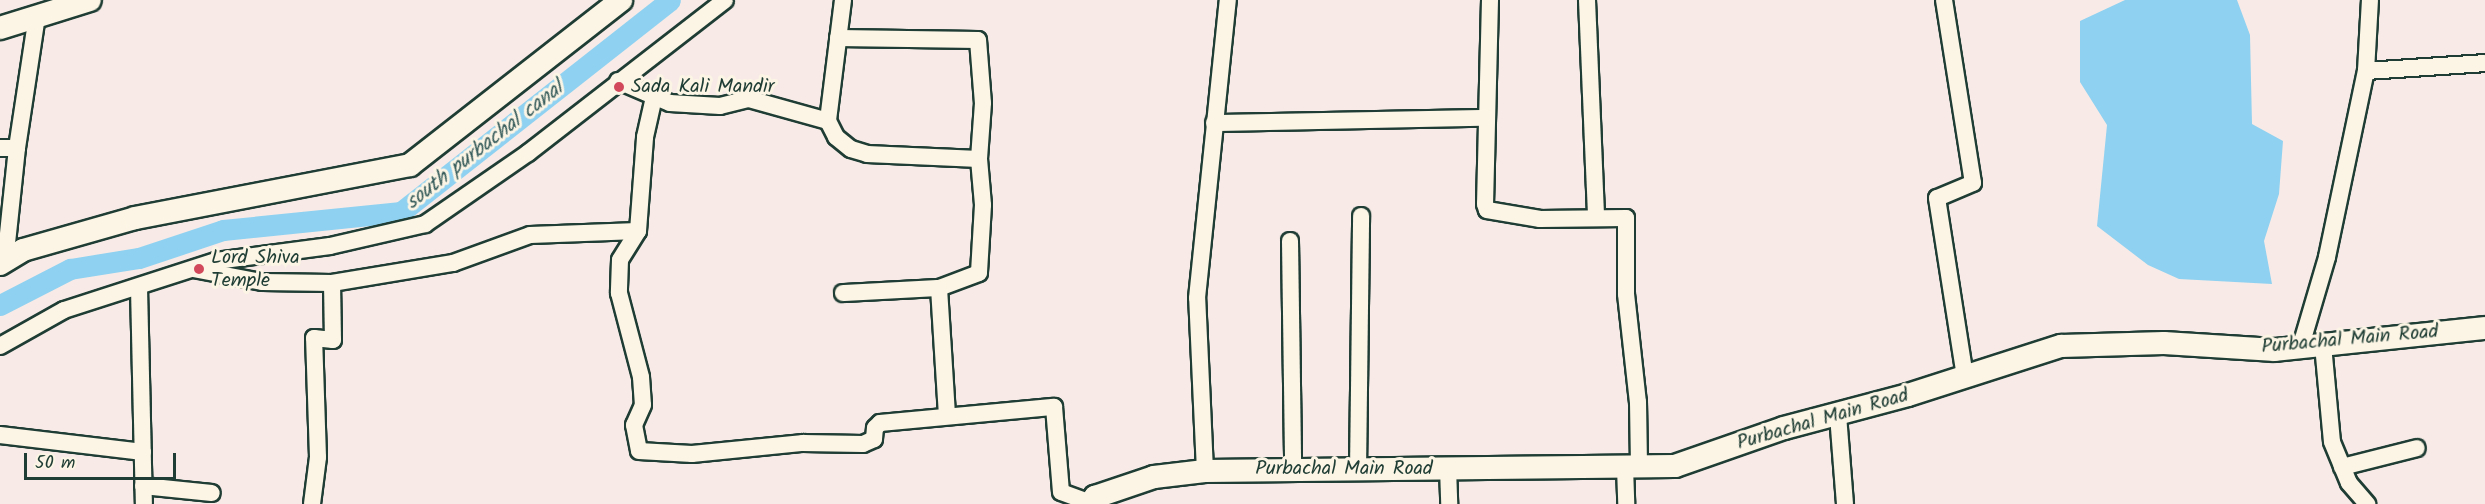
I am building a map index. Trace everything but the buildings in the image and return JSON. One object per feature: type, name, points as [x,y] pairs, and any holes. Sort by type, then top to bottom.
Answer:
[{"type":"street","points":[[0,28],[90,0]]},
{"type":"street","points":[[2,263],[24,250],[135,218],[410,165],[621,0]]},
{"type":"street","points":[[0,346],[64,310],[139,288],[219,260],[330,246],[425,224],[528,153],[725,0]]},
{"type":"street","points":[[843,0],[828,121],[836,136],[851,149],[867,154],[979,159]]},
{"type":"street","points":[[1205,471],[1197,298],[1228,0]]},
{"type":"street","points":[[1490,0],[1486,118],[1487,210],[1540,219],[1626,218],[1626,294],[1638,402],[1626,504]]},
{"type":"street","points":[[1587,0],[1596,218]]},
{"type":"street","points":[[1944,0],[1973,183],[1937,198],[1965,376]]},
{"type":"street","points":[[2300,349],[2327,257],[2366,71],[2370,0]]},
{"type":"street","points":[[2,263],[8,148],[37,16]]},
{"type":"street","points":[[838,38],[978,40],[983,103],[979,159],[983,205],[979,273],[939,288],[843,293]]},
{"type":"street","points":[[2366,71],[2485,63]]},
{"type":"street","points":[[618,81],[670,103],[720,106],[749,99],[828,121]]},
{"type":"street","points":[[654,97],[645,137],[638,231],[620,260],[619,293],[641,377],[643,405],[634,425],[639,451],[692,454],[803,443],[863,444],[874,439],[874,428],[880,423],[1054,407],[1061,492],[1090,503]]},
{"type":"street","points":[[1214,123],[1486,118]]},
{"type":"street","points":[[1358,471],[1361,216]]},
{"type":"street","points":[[193,269],[261,282],[332,283],[453,263],[530,235],[638,231]]},
{"type":"street","points":[[1290,241],[1293,468]]},
{"type":"street","points":[[312,504],[318,457],[314,338],[333,340],[332,283]]},
{"type":"street","points":[[139,288],[144,504]]},
{"type":"street","points":[[939,288],[946,416]]},
{"type":"street","name":"Purbachal Main Road","points":[[1090,503],[1095,497],[1154,477],[1205,471],[1293,468],[1358,471],[1448,468],[1632,468],[1690,463],[1762,435],[1838,415],[2051,347],[2090,343],[2300,349],[2485,328]]},
{"type":"street","points":[[2323,345],[2332,442],[2349,483],[2367,504]]},
{"type":"street","points":[[1838,415],[1845,504]]},
{"type":"street","points":[[0,435],[142,452]]},
{"type":"street","points":[[2342,467],[2417,448]]},
{"type":"street","points":[[1448,468],[1449,504]]},
{"type":"street","points":[[143,486],[212,493]]},
{"type":"water","points":[[2125,0],[2237,0],[2250,35],[2252,124],[2283,141],[2279,194],[2264,241],[2272,284],[2179,279],[2148,265],[2097,226],[2107,125],[2080,82],[2080,21]]},
{"type":"waterway","name":"south purbachal canal","points":[[0,305],[70,269],[139,258],[223,230],[401,212],[670,0]]},
{"type":"place","name":"Sada Kali Mandir","points":[[619,87]]},
{"type":"place","name":"Lord Shiva Temple","points":[[199,269]]}]
